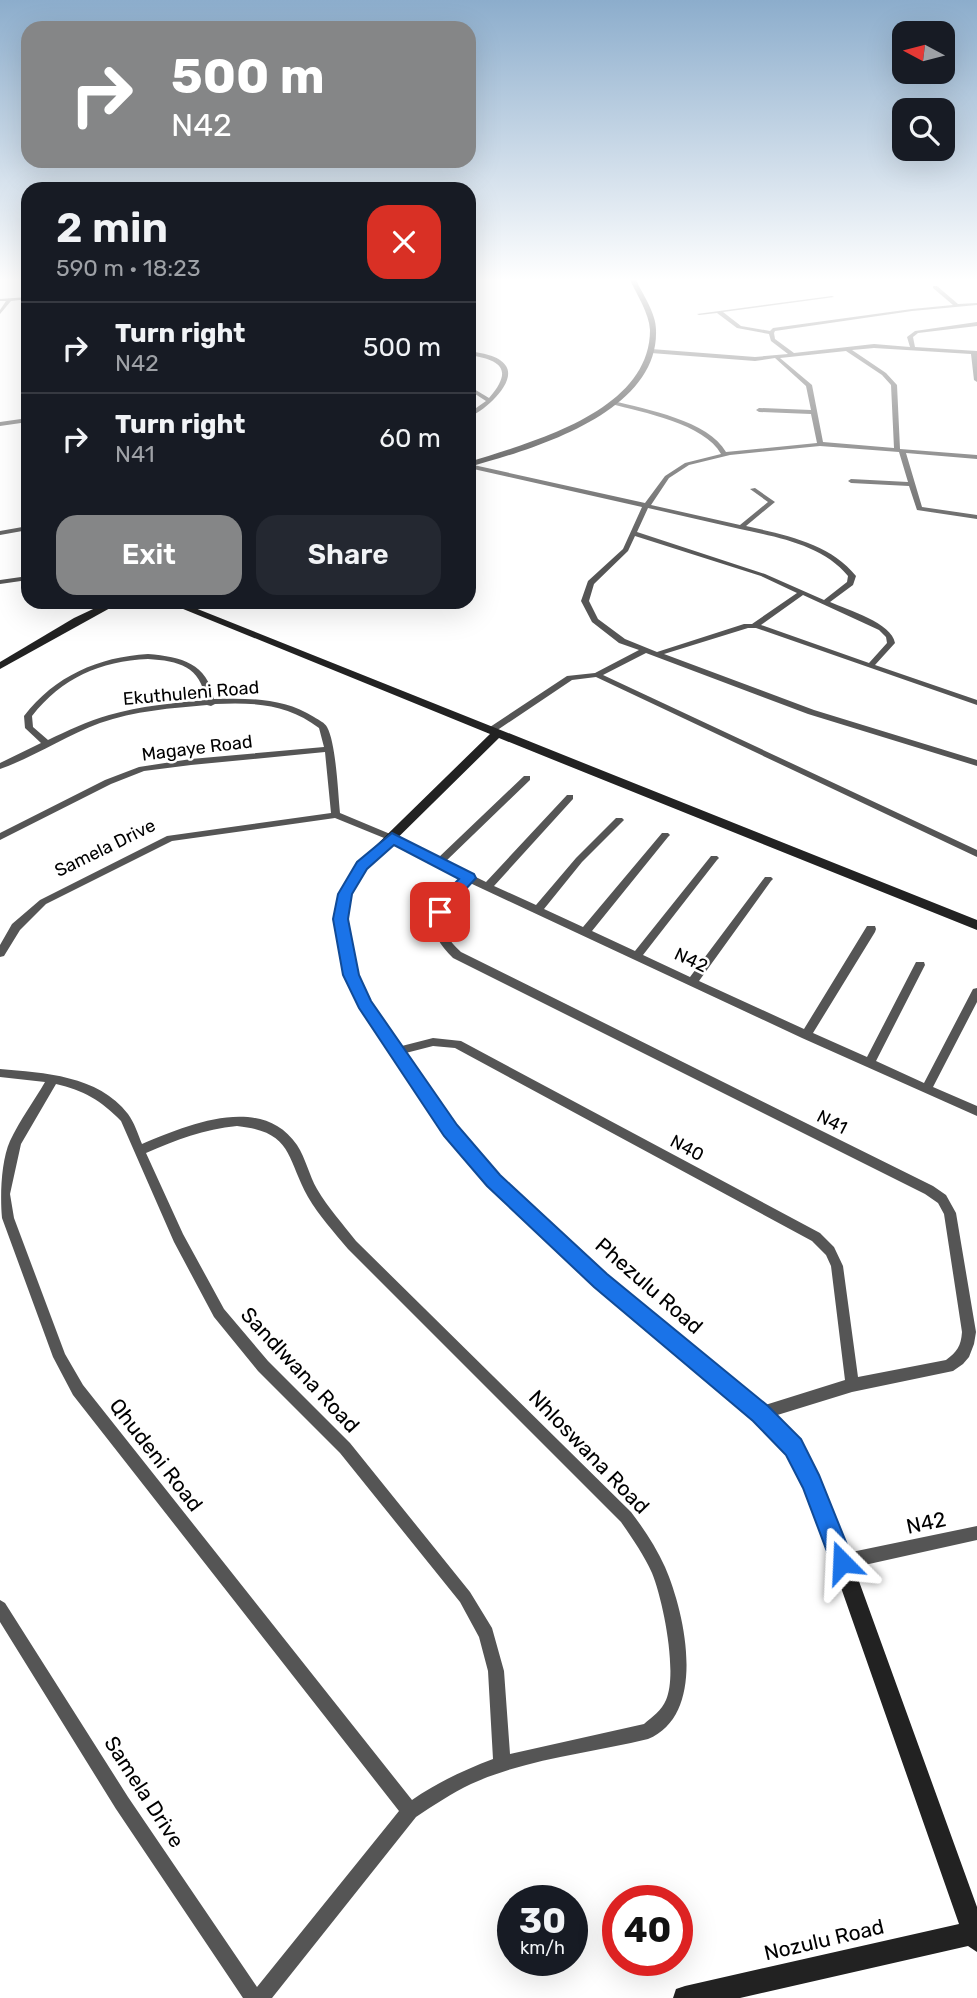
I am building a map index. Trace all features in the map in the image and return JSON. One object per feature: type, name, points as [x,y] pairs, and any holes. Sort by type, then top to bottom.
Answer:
[{"type":"street","points":[[476,412],[505,382],[505,373]]},
{"type":"street","points":[[476,463],[562,432],[613,403],[641,373]]},
{"type":"street","points":[[795,373],[812,391],[813,412],[820,444]]},
{"type":"street","points":[[882,373],[894,385],[900,451],[919,509],[977,517]]},
{"type":"street","points":[[476,392],[489,400]]},
{"type":"street","points":[[613,403],[667,417],[705,435],[720,446],[724,454]]},
{"type":"street","points":[[759,410],[813,412]]},
{"type":"street","points":[[0,424],[21,421]]},
{"type":"street","points":[[977,457],[820,444],[724,454],[699,460],[674,470],[645,507],[619,558],[602,569],[591,583],[585,601],[590,614],[606,631],[645,650],[811,712],[977,763]]},
{"type":"street","points":[[476,467],[741,527],[799,543],[832,558],[852,576],[850,583],[826,603]]},
{"type":"street","points":[[851,481],[911,484]]},
{"type":"street","points":[[741,527],[772,502],[753,489]]},
{"type":"street","points":[[0,533],[21,529]]},
{"type":"street","points":[[634,533],[763,575],[888,633],[889,646],[871,666]]},
{"type":"street","points":[[0,582],[21,579]]},
{"type":"street","points":[[657,654],[754,626],[803,592]]},
{"type":"street","points":[[0,666],[101,609]]},
{"type":"street","points":[[188,609],[977,925]]},
{"type":"street","points":[[754,626],[977,704]]},
{"type":"street","points":[[493,732],[570,678],[597,675],[645,650]]},
{"type":"street","points":[[47,744],[29,728],[28,716],[56,690],[88,668],[100,664],[153,656],[178,660],[191,667],[205,680],[211,704]]},
{"type":"street","points":[[597,675],[977,854]]},
{"type":"street","name":"Ekuthuleni Road","points":[[0,766],[98,721],[125,713],[211,704],[267,702],[298,712],[323,727],[329,749],[336,815]]},
{"type":"street","name":"Phezulu Road","points":[[493,732],[362,866],[345,894],[341,919],[349,965],[359,995],[451,1130],[493,1181],[600,1281],[761,1413],[793,1447],[811,1482],[842,1562],[976,1937]]},
{"type":"street","name":"Magaye Road","points":[[0,836],[117,778],[142,769],[329,749]]},
{"type":"street","points":[[438,863],[527,778]]},
{"type":"street","points":[[487,887],[570,797]]},
{"type":"street","points":[[336,815],[392,838]]},
{"type":"street","name":"Samela Drive","points":[[0,953],[5,937],[44,902],[170,838],[336,815]]},
{"type":"street","points":[[538,910],[579,860],[619,820]]},
{"type":"street","points":[[585,932],[665,835]]},
{"type":"street","name":"N42","points":[[392,838],[487,887],[977,1111]]},
{"type":"street","points":[[637,956],[714,858]]},
{"type":"street","name":"N41","points":[[469,878],[443,904],[440,912],[438,935],[443,944],[457,955],[879,1164],[942,1199],[950,1213],[969,1332],[968,1349],[961,1359],[948,1366],[852,1385],[761,1413]]},
{"type":"street","points":[[692,982],[768,879]]},
{"type":"street","points":[[806,1035],[871,929]]},
{"type":"street","points":[[869,1063],[920,965]]},
{"type":"street","points":[[927,1088],[977,992]]},
{"type":"street","name":"N40","points":[[398,1051],[433,1042],[457,1044],[816,1237],[830,1251],[837,1266],[852,1385]]},
{"type":"street","name":"Sandlwana Road","points":[[0,1073],[53,1079],[86,1087],[113,1104],[125,1118],[178,1238],[219,1313],[263,1366],[345,1448],[465,1597],[486,1634],[496,1671],[502,1762]]},
{"type":"street","name":"Qhudeni Road","points":[[53,1079],[15,1143],[4,1194],[8,1218],[60,1357],[78,1390],[410,1811]]},
{"type":"street","name":"Nhloswana Road","points":[[140,1150],[199,1126],[218,1122],[247,1122],[276,1134],[290,1145],[314,1195],[352,1245],[626,1517],[647,1546],[663,1583],[674,1638],[679,1680],[674,1702],[663,1719],[648,1731],[502,1762],[452,1782],[410,1811],[260,1998]]},
{"type":"street","name":"N42","points":[[842,1562],[977,1533]]},
{"type":"street","name":"Samela Drive","points":[[0,1608],[122,1803],[254,1998]]},
{"type":"street","name":"Nozulu Road","points":[[685,1998],[976,1937]]},
{"type":"route","points":[[440,912],[443,904],[469,878],[392,838],[362,866],[342,903],[344,947],[359,995],[451,1130],[493,1181],[600,1281],[761,1413],[793,1447],[811,1482],[842,1562]]}]
